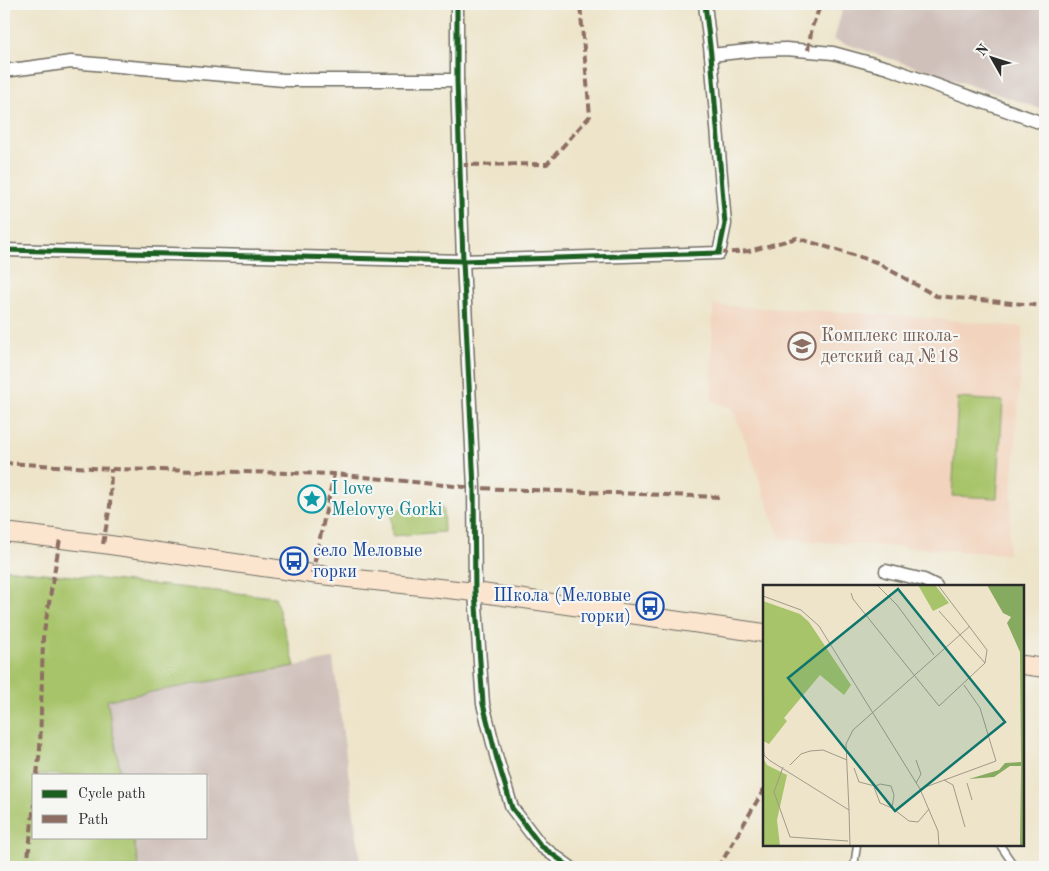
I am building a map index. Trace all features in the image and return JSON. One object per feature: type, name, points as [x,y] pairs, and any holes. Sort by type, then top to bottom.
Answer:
[{"type":"street","points":[[457,4],[457,80],[463,261],[474,488],[476,592],[483,704],[512,808],[541,846],[570,867]]},
{"type":"street","points":[[4,250],[463,261],[719,253],[725,224],[705,4]]},
{"type":"street","points":[[711,55],[786,49],[833,54],[888,68],[1045,124]]},
{"type":"street","points":[[4,70],[71,62],[284,80],[457,80]]},
{"type":"street","points":[[4,532],[312,574],[476,592],[763,633]]},
{"type":"street","points":[[886,570],[924,580],[934,585]]},
{"type":"street","points":[[1024,665],[1044,665]]},
{"type":"lane","points":[[854,867],[857,846]]},
{"type":"lane","points":[[1001,846],[1015,867]]},
{"type":"shaded area","points":[[844,4],[1045,4],[1045,110],[834,40]]},
{"type":"shaded area","points":[[713,305],[894,315],[1023,327],[1008,554],[780,539],[732,408],[711,401]]},
{"type":"shaded area","points":[[333,659],[361,867],[139,867],[133,838],[208,838],[208,774],[121,774],[107,700]]},
{"type":"green space","points":[[958,398],[1003,401],[997,498],[952,496]]},
{"type":"green space","points":[[443,507],[444,532],[392,536],[391,510]]},
{"type":"green space","points":[[4,569],[275,597],[295,666],[107,700],[121,774],[32,774],[32,838],[133,838],[139,867],[4,867]]},
{"type":"marked path","points":[[460,165],[547,164],[590,116],[580,4]]},
{"type":"marked path","points":[[808,50],[812,27],[821,4]]},
{"type":"marked path","points":[[719,253],[749,251],[797,238],[876,262],[936,296],[1045,306]]},
{"type":"marked path","points":[[4,463],[111,469],[334,474],[474,488],[722,497]]},
{"type":"marked path","points":[[103,544],[110,506],[111,469]]},
{"type":"marked path","points":[[312,574],[334,474]]},
{"type":"marked path","points":[[37,774],[40,749],[43,638],[60,539]]},
{"type":"marked path","points":[[717,867],[763,791]]},
{"type":"marked path","points":[[27,867],[32,822]]},
{"type":"cycle path","points":[[457,4],[457,80],[463,261],[474,488],[475,592],[483,704],[512,808],[541,846],[570,867]]},
{"type":"cycle path","points":[[4,250],[463,261],[719,253],[725,224],[705,4]]},
{"type":"place","name":"Комплекс школа- детский сад №18","points":[[802,346]]},
{"type":"place","name":"I love Melovye Gorki","points":[[312,499]]},
{"type":"place","name":"село Меловые горки","points":[[294,561]]},
{"type":"place","name":"Школа (Меловые горки)","points":[[650,606]]}]
